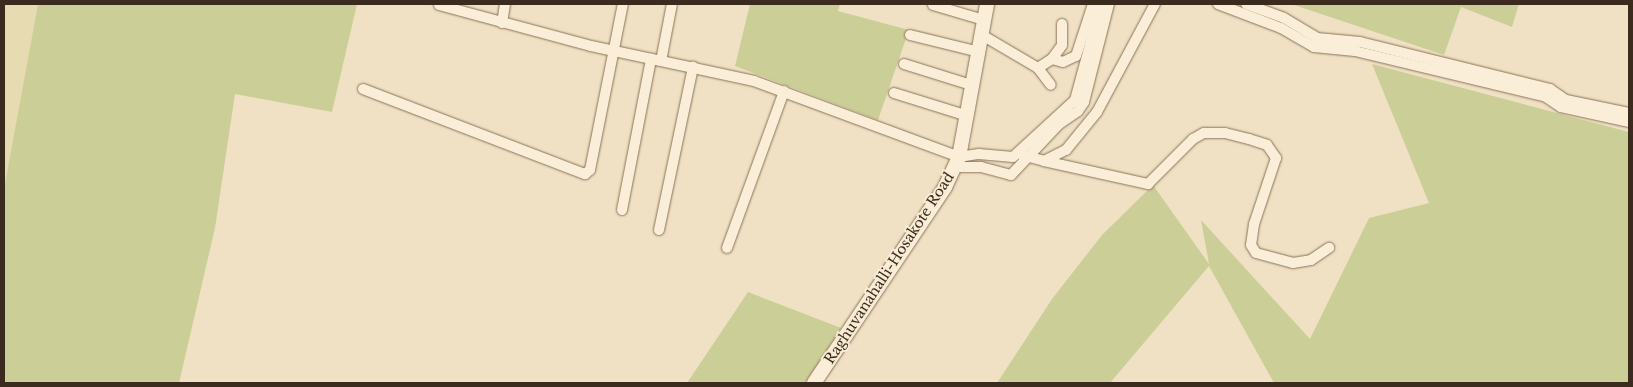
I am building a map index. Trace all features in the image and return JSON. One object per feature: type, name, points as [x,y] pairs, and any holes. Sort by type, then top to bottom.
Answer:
[{"type":"main road","name":"Raghuvanahalli-Hosakote Road","points":[[814,383],[945,187],[956,162],[968,116],[987,4]]},
{"type":"street","points":[[502,23],[505,4]]},
{"type":"street","points":[[363,89],[585,174],[590,170],[623,4]]},
{"type":"street","points":[[622,210],[656,60],[672,4]]},
{"type":"street","points":[[1052,59],[1063,62],[1076,56],[1093,4]]},
{"type":"street","points":[[439,5],[462,8],[502,23],[693,67],[784,91],[956,162],[1011,175],[1023,156],[1075,100],[1101,4]]},
{"type":"street","points":[[1023,156],[1082,106],[1109,4]]},
{"type":"street","points":[[1044,161],[1066,150],[1097,112],[1155,4]]},
{"type":"street","points":[[1218,4],[1283,23]]},
{"type":"street","points":[[1246,4],[1283,23],[1314,47],[1355,52],[1550,89],[1566,100],[1629,112]]},
{"type":"street","points":[[933,5],[984,20]]},
{"type":"street","points":[[1038,68],[1052,59],[1062,45],[1062,24]]},
{"type":"street","points":[[910,35],[979,52]]},
{"type":"street","points":[[982,35],[1038,68],[1051,85]]},
{"type":"street","points":[[904,64],[974,86]]},
{"type":"street","points":[[659,230],[693,67]]},
{"type":"street","points":[[1462,72],[1548,98],[1561,107],[1629,122]]},
{"type":"street","points":[[727,248],[784,91]]},
{"type":"street","points":[[894,93],[968,116]]},
{"type":"street","points":[[956,162],[979,154],[1023,156],[1148,184],[1193,139],[1204,134],[1225,133],[1249,138],[1267,145],[1276,158],[1254,224],[1251,245],[1256,253],[1293,264],[1311,260],[1329,248]]},
{"type":"shaded area","points":[[4,4],[38,4],[4,189]]},
{"type":"green space","points":[[38,4],[357,4],[332,112],[235,94],[215,228],[179,383],[4,383],[4,189]]},
{"type":"green space","points":[[750,4],[840,4],[838,11],[909,30],[878,120],[735,66]]},
{"type":"green space","points":[[1291,4],[1519,4],[1512,27],[1461,7],[1444,55]]},
{"type":"green space","points":[[1372,64],[1629,132],[1629,383],[1274,383],[1209,266],[1110,383],[997,383],[1052,299],[1102,235],[1153,185],[1209,264],[1201,220],[1310,339],[1369,218],[1429,203]]},
{"type":"green space","points":[[748,292],[841,328],[805,383],[687,383]]}]
